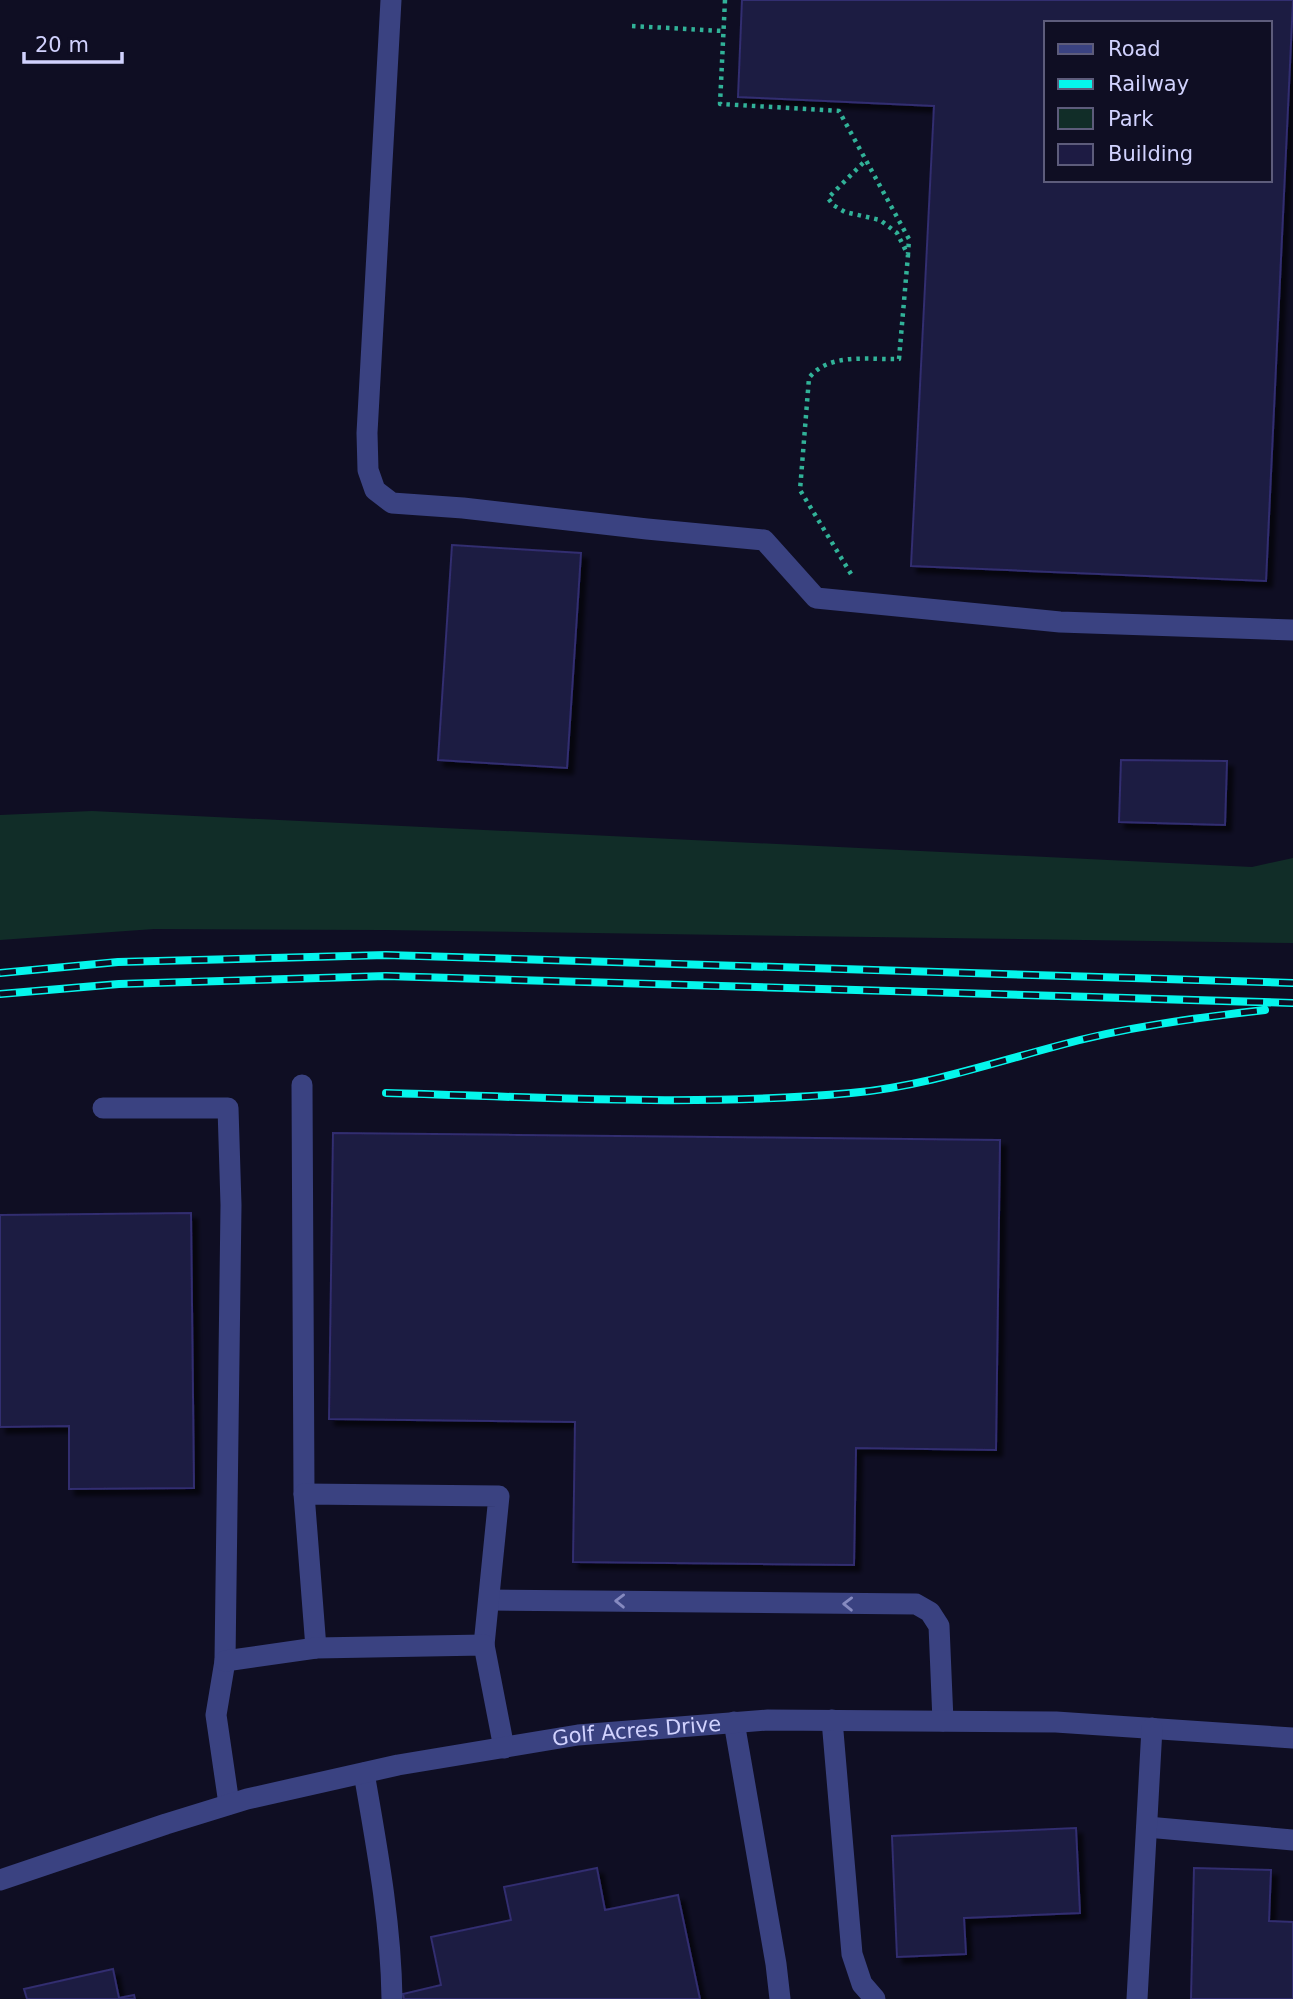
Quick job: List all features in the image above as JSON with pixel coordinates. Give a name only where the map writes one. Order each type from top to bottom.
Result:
[{"type":"street","points":[[391,0],[368,470],[375,490],[392,503],[764,540],[816,598],[1060,622],[1293,630]]},
{"type":"street","points":[[302,1085],[304,1494],[316,1648]]},
{"type":"street","points":[[103,1108],[228,1108],[232,1205],[225,1661],[216,1715],[229,1804]]},
{"type":"street","points":[[304,1494],[499,1496],[484,1645],[504,1748]]},
{"type":"street","points":[[489,1600],[916,1604],[930,1612],[939,1626],[943,1721]]},
{"type":"street","points":[[225,1661],[316,1648],[484,1645]]},
{"type":"street","points":[[832,1720],[852,1954],[862,1984],[874,1999]]},
{"type":"street","name":"Golf Acres Drive","points":[[0,1880],[229,1804],[364,1773],[578,1735],[734,1722],[832,1720],[1056,1722],[1293,1738]]},
{"type":"street","points":[[734,1722],[780,1999]]},
{"type":"street","points":[[1137,1999],[1152,1728]]},
{"type":"street","points":[[364,1773],[383,1884],[392,1964],[392,1999]]},
{"type":"street","points":[[1147,1827],[1293,1839]]},
{"type":"path","points":[[725,0],[720,104],[838,111],[909,239],[899,359],[834,360],[817,368],[809,378],[800,490],[855,581]]},
{"type":"path","points":[[632,26],[723,31]]},
{"type":"path","points":[[865,161],[828,198],[833,205],[845,212],[880,220],[897,233],[908,255]]},
{"type":"green space","points":[[92,811],[1252,867],[1293,858],[1293,943],[154,929],[0,940],[0,815]]},
{"type":"building","points":[[742,0],[1293,0],[1266,581],[911,566],[934,106],[738,97]]},
{"type":"building","points":[[452,545],[581,553],[567,768],[438,760]]},
{"type":"building","points":[[1121,760],[1227,761],[1225,825],[1119,822]]},
{"type":"building","points":[[333,1133],[1000,1140],[996,1450],[856,1448],[854,1565],[573,1562],[575,1422],[329,1419]]},
{"type":"building","points":[[191,1213],[194,1488],[69,1489],[69,1426],[0,1427],[0,1215]]},
{"type":"building","points":[[1076,1828],[1080,1913],[964,1918],[966,1954],[897,1957],[892,1836]]},
{"type":"building","points":[[597,1868],[605,1910],[678,1895],[700,1999],[404,1999],[403,1994],[441,1985],[431,1937],[511,1920],[504,1887]]},
{"type":"building","points":[[1194,1868],[1271,1870],[1269,1921],[1293,1922],[1293,1999],[1191,1999]]},
{"type":"building","points":[[113,1969],[119,1998],[134,1995],[135,1999],[27,1999],[24,1989]]},
{"type":"railway","points":[[0,973],[118,962],[386,955],[1293,983]]},
{"type":"railway","points":[[0,994],[119,984],[386,976],[1293,1003]]},
{"type":"railway","points":[[386,1093],[677,1100],[851,1093],[929,1080],[1108,1033],[1265,1010]]}]
